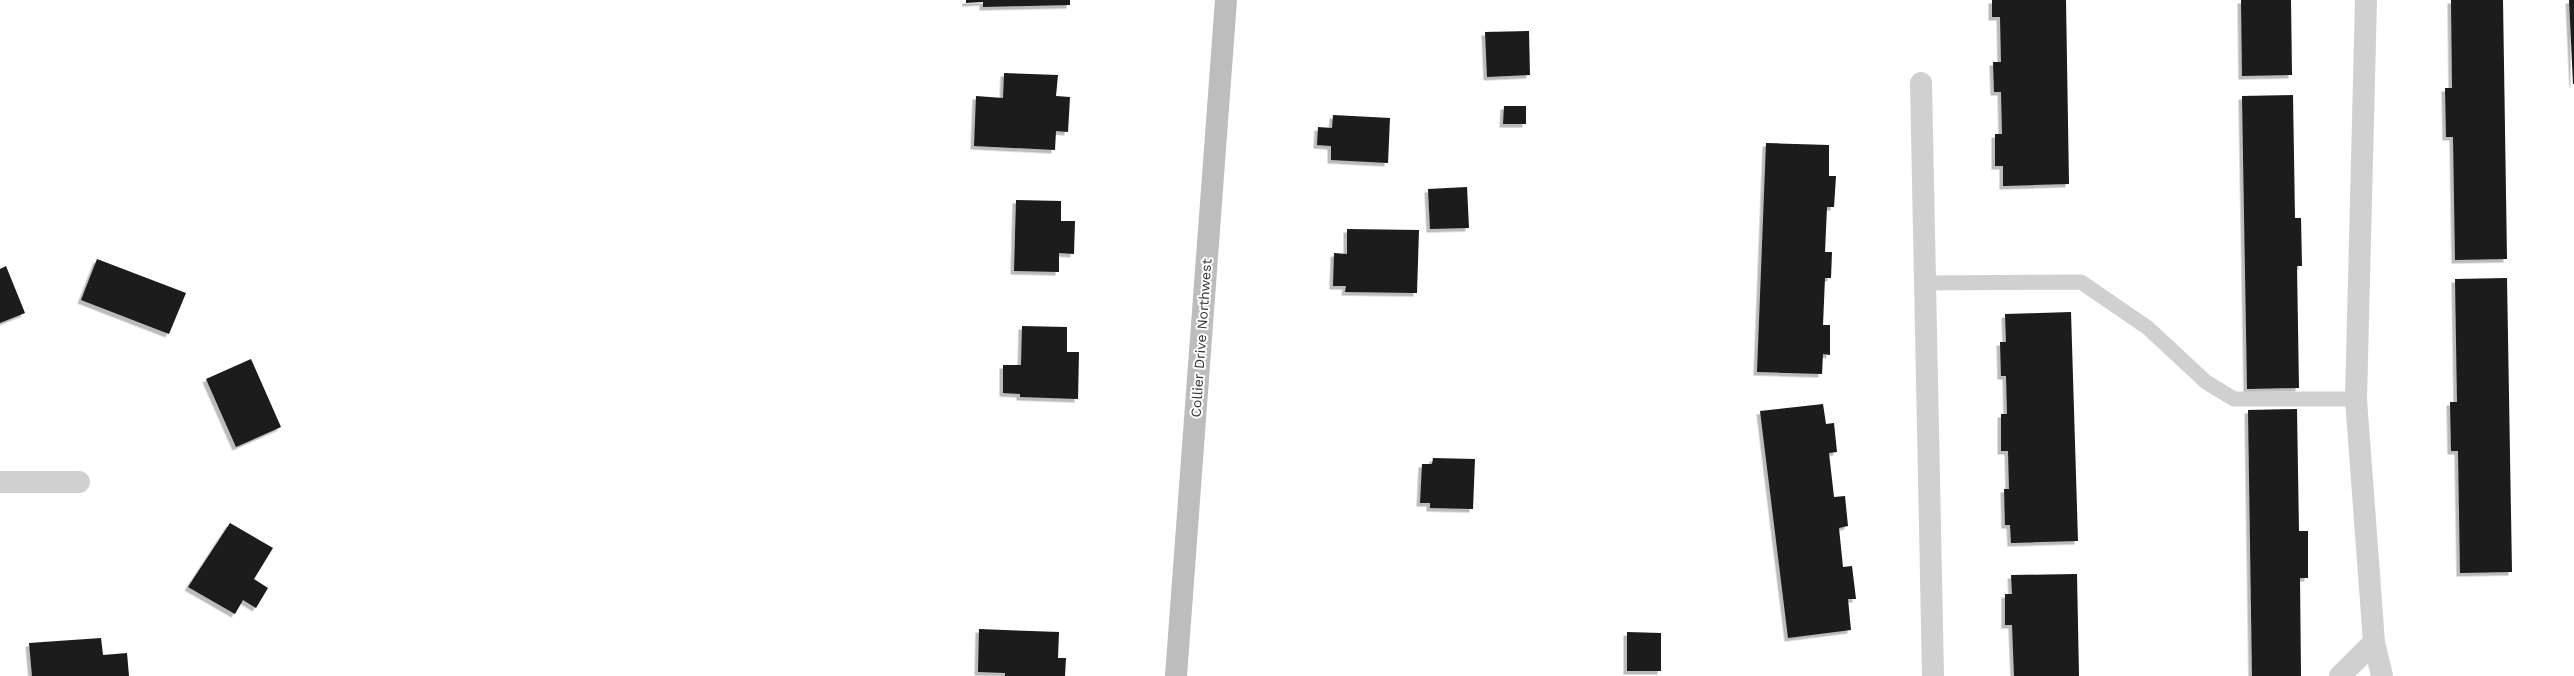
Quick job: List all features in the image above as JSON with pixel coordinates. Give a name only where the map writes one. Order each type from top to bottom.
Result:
[{"type":"main road","name":"Collier Drive Northwest","points":[[1176,676],[1226,0]]},
{"type":"street","points":[[2366,0],[2356,399],[2374,642],[2382,676]]},
{"type":"street","points":[[1921,83],[1932,676]]},
{"type":"street","points":[[0,482],[79,482]]},
{"type":"street","points":[[2340,676],[2374,642]]},
{"type":"lane","points":[[1925,283],[2081,282],[2148,328],[2206,382],[2234,399],[2356,399]]},
{"type":"building","points":[[966,0],[1070,0],[1070,5],[983,7],[983,2],[966,3]]},
{"type":"building","points":[[1992,0],[2066,0],[2069,184],[2003,186],[2003,166],[1995,166],[1995,134],[2002,134],[2001,92],[1994,92],[1993,62],[2001,62],[2000,17],[1992,17]]},
{"type":"building","points":[[2241,0],[2291,0],[2292,75],[2242,76]]},
{"type":"building","points":[[2451,0],[2503,0],[2507,259],[2455,260],[2453,137],[2446,137],[2445,88],[2452,88]]},
{"type":"building","points":[[2569,0],[2574,0],[2574,84],[2573,84]]},
{"type":"building","points":[[1529,31],[1530,75],[1487,77],[1485,32]]},
{"type":"building","points":[[1004,73],[1058,75],[1056,96],[1070,97],[1068,132],[1056,131],[1055,150],[974,146],[976,96],[1003,98]]},
{"type":"building","points":[[2293,95],[2295,218],[2301,218],[2302,266],[2297,266],[2299,388],[2247,389],[2242,96]]},
{"type":"building","points":[[1504,106],[1526,106],[1526,124],[1503,124]]},
{"type":"building","points":[[1333,115],[1390,118],[1388,163],[1331,160],[1331,146],[1317,145],[1318,127],[1332,128]]},
{"type":"building","points":[[1766,143],[1829,145],[1829,176],[1836,176],[1834,207],[1827,207],[1825,252],[1832,252],[1831,278],[1825,278],[1823,325],[1830,325],[1830,355],[1823,354],[1822,374],[1757,372]]},
{"type":"building","points":[[1467,187],[1469,228],[1430,229],[1428,189]]},
{"type":"building","points":[[1016,200],[1061,201],[1061,221],[1075,221],[1074,254],[1059,253],[1059,272],[1014,271]]},
{"type":"building","points":[[1347,229],[1419,230],[1417,293],[1345,292],[1346,286],[1333,286],[1334,253],[1347,254]]},
{"type":"building","points":[[97,259],[186,293],[169,334],[81,300]]},
{"type":"building","points":[[6,266],[25,313],[0,323],[0,269]]},
{"type":"building","points":[[2507,278],[2512,572],[2460,573],[2458,451],[2451,451],[2450,402],[2457,402],[2455,279]]},
{"type":"building","points":[[2071,312],[2078,541],[2011,543],[2010,525],[2005,525],[2004,489],[2009,489],[2008,451],[2001,451],[2001,414],[2007,414],[2006,376],[2001,376],[2000,342],[2006,342],[2005,314]]},
{"type":"building","points":[[1022,326],[1067,327],[1067,352],[1079,352],[1078,399],[1020,397],[1020,394],[1003,393],[1003,365],[1021,365]]},
{"type":"building","points":[[251,359],[281,427],[236,447],[206,379]]},
{"type":"building","points":[[1823,404],[1826,424],[1834,423],[1837,452],[1829,453],[1834,497],[1845,496],[1848,526],[1839,528],[1843,567],[1852,566],[1856,599],[1848,599],[1851,630],[1788,638],[1760,411]]},
{"type":"building","points":[[2297,409],[2299,531],[2308,531],[2308,578],[2300,578],[2301,676],[2252,676],[2248,410]]},
{"type":"building","points":[[1433,458],[1475,459],[1473,509],[1430,508],[1430,503],[1420,503],[1422,464],[1432,464]]},
{"type":"building","points":[[230,523],[273,548],[254,579],[268,588],[256,608],[243,600],[235,614],[188,587]]},
{"type":"building","points":[[2077,574],[2079,676],[2014,676],[2012,625],[2005,625],[2005,594],[2012,594],[2011,575]]},
{"type":"building","points":[[979,629],[1059,632],[1058,658],[1066,658],[1065,676],[1005,676],[1005,673],[978,672]]},
{"type":"building","points":[[1627,632],[1661,633],[1661,671],[1627,671]]},
{"type":"building","points":[[101,638],[103,655],[127,653],[129,676],[32,676],[29,643]]}]
